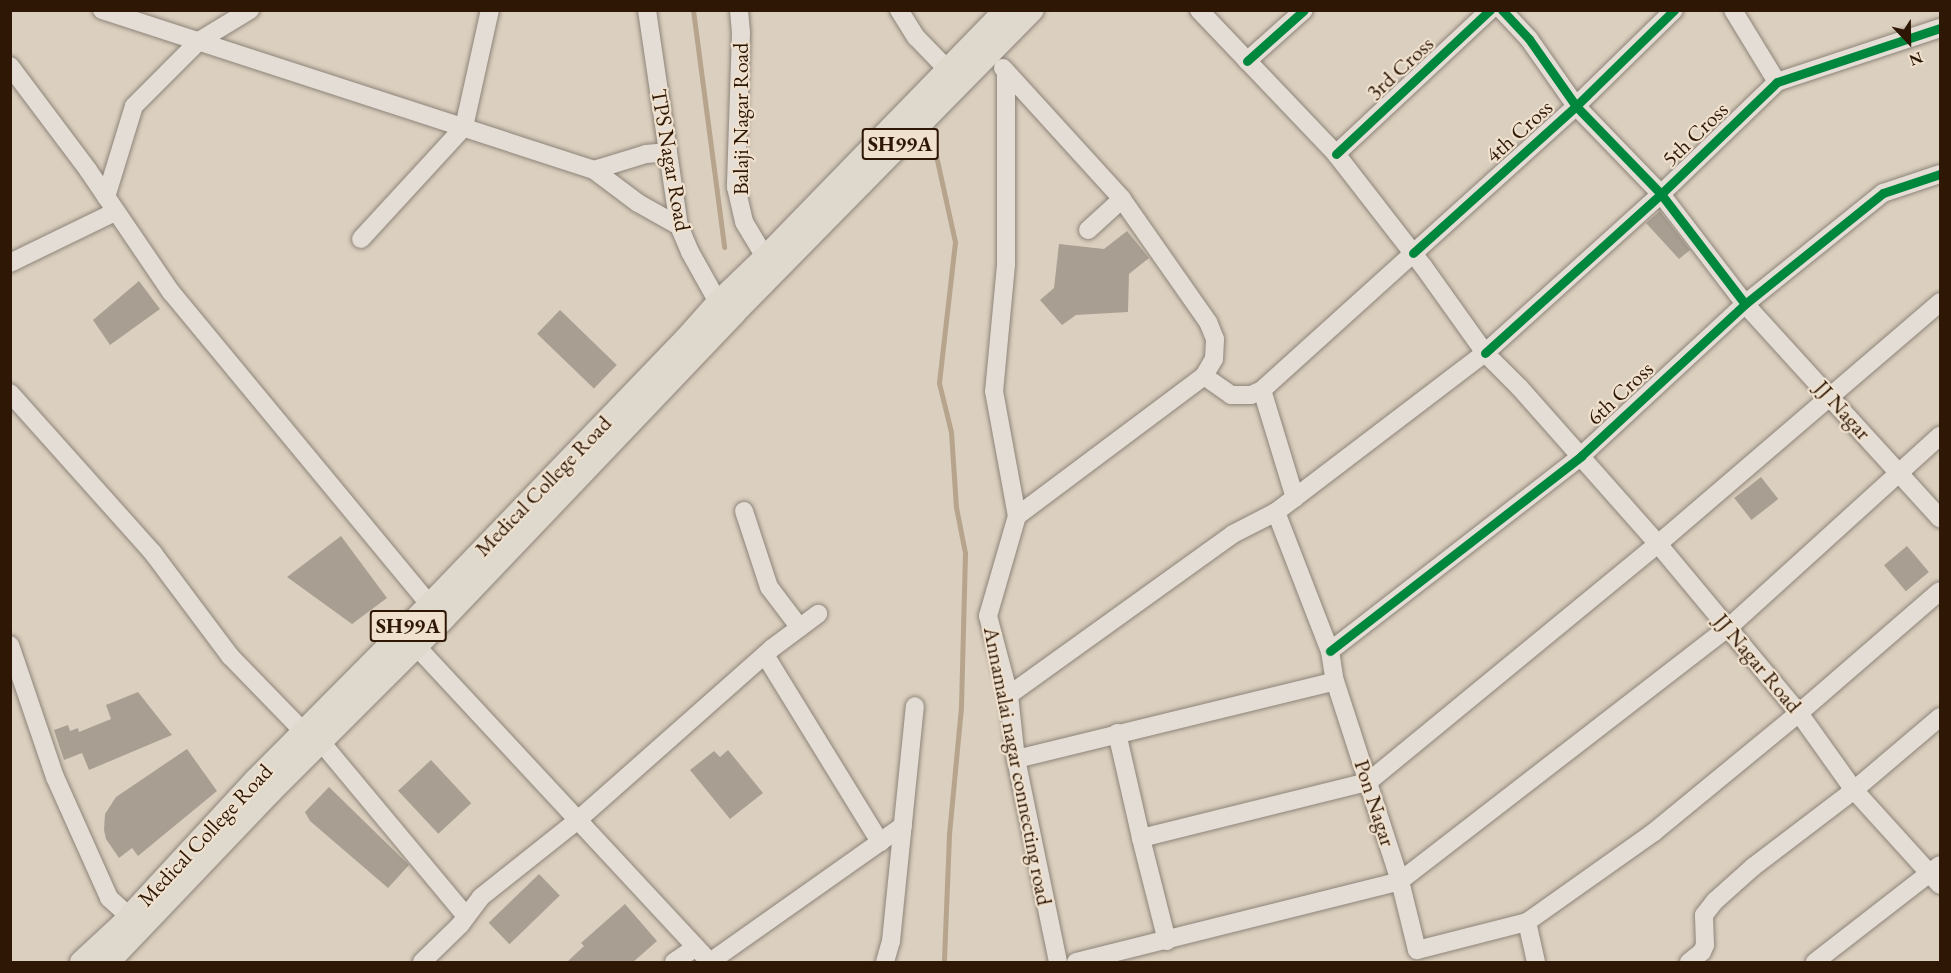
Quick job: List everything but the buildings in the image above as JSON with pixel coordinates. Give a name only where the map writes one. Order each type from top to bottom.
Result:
[{"type":"main road","name":"Medical College Road","points":[[81,963],[436,613],[732,302],[947,69],[1005,10]]},
{"type":"main road","name":"Medical College Road","points":[[764,267],[1033,10]]},
{"type":"main road","name":"Medical College Road","points":[[109,963],[312,737],[417,647],[436,613]]},
{"type":"street","points":[[102,10],[594,170],[638,203],[679,226]]},
{"type":"street","points":[[10,263],[110,204],[134,106],[199,41],[250,10]]},
{"type":"street","points":[[361,239],[464,127],[490,10]]},
{"type":"street","name":"TPS Nagar Road","points":[[647,10],[679,226],[690,252],[732,302]]},
{"type":"street","name":"Balaji Nagar Road","points":[[739,10],[741,33],[736,187],[744,222],[764,267]]},
{"type":"street","points":[[898,10],[916,37],[947,69]]},
{"type":"street","name":"JJ Nagar Road","points":[[1199,10],[1336,154],[1413,253],[1485,354],[1520,388],[1581,456],[1729,627],[1799,713],[1854,790],[1937,874]]},
{"type":"street","points":[[1247,61],[1304,10]]},
{"type":"street","name":"3rd Cross","points":[[1336,154],[1490,10]]},
{"type":"street","name":"JJ Nagar","points":[[1502,10],[1529,39],[1576,106],[1661,194],[1745,304],[1941,518]]},
{"type":"street","name":"4th Cross","points":[[1262,390],[1576,106],[1674,10]]},
{"type":"street","points":[[1733,10],[1777,82]]},
{"type":"street","name":"5th Cross","points":[[1009,695],[1233,534],[1276,512],[1485,354],[1661,194],[1777,82],[1941,28]]},
{"type":"street","points":[[993,50],[1006,72],[1069,137],[1122,200],[1208,322],[1215,339],[1214,359],[1204,376],[1017,516]]},
{"type":"street","points":[[10,66],[171,292],[436,613]]},
{"type":"street","name":"Annamalai nagar connecting road","points":[[1006,72],[1006,265],[994,391],[1017,516],[988,616],[1009,695],[1016,759],[1058,963]]},
{"type":"street","points":[[594,170],[646,154],[668,152]]},
{"type":"street","name":"6th Cross","points":[[1330,651],[1581,456],[1745,304],[1883,193],[1941,174]]},
{"type":"street","points":[[1088,230],[1122,200]]},
{"type":"street","points":[[1141,838],[1368,782],[1658,544],[1941,302]]},
{"type":"street","points":[[1204,376],[1231,395],[1251,396],[1262,390],[1295,498]]},
{"type":"street","points":[[10,393],[153,553],[230,656],[312,737],[466,916]]},
{"type":"street","points":[[1076,963],[1400,881],[1729,627],[1941,436]]},
{"type":"street","points":[[744,511],[769,587],[800,628]]},
{"type":"street","name":"Pon Nagar","points":[[1276,512],[1330,651],[1335,681],[1400,881],[1418,956],[1527,922]]},
{"type":"street","points":[[1536,963],[1527,922],[1654,832],[1799,713],[1941,591]]},
{"type":"street","points":[[422,963],[481,897],[579,819],[765,655],[818,614]]},
{"type":"street","points":[[10,645],[64,797],[109,898],[129,916]]},
{"type":"street","points":[[417,647],[579,819],[710,963],[903,826]]},
{"type":"street","points":[[765,655],[880,842]]},
{"type":"street","points":[[1016,759],[1335,681]]},
{"type":"street","points":[[885,963],[891,941],[915,706]]},
{"type":"street","points":[[1689,963],[1702,952],[1705,945],[1704,915],[1715,902],[1753,867],[1854,790],[1941,717]]},
{"type":"street","points":[[1117,733],[1167,941]]},
{"type":"street","points":[[1815,963],[1937,874]]},
{"type":"street","points":[[674,963],[695,948]]},
{"type":"waterway","points":[[693,10],[724,247]]},
{"type":"waterway","points":[[935,151],[955,242],[939,383],[951,432],[956,507],[965,553],[961,707],[949,835],[944,962]]},
{"type":"cycle path","points":[[1247,61],[1304,10]]},
{"type":"cycle path","points":[[1336,154],[1490,10]]},
{"type":"cycle path","points":[[1502,10],[1529,39],[1576,106],[1661,194],[1745,304]]},
{"type":"cycle path","points":[[1413,253],[1576,106],[1674,10]]},
{"type":"cycle path","points":[[1485,353],[1661,194],[1777,82],[1940,28]]},
{"type":"cycle path","points":[[1330,651],[1581,456],[1745,304],[1883,193],[1940,174]]}]
